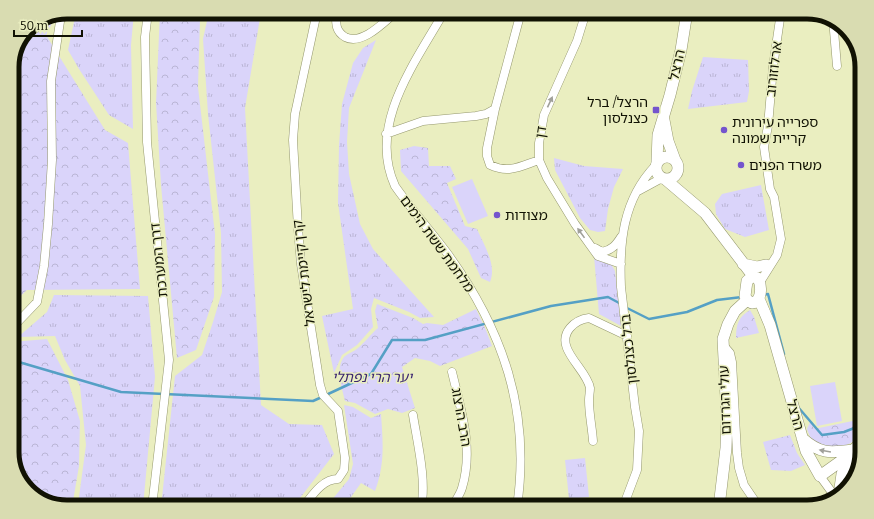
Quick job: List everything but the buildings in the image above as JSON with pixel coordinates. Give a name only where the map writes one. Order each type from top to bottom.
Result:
[{"type":"street","name":"דרך המערכת","points":[[147,19],[145,37],[147,142],[169,360],[153,500]]},
{"type":"street","name":"קרן קיימת לישראל","points":[[309,500],[323,484],[332,479],[338,480],[344,470],[345,458],[338,411],[323,394],[320,385],[301,264],[298,228],[293,140],[295,114],[315,19]]},
{"type":"street","points":[[336,19],[336,26],[340,33],[353,40],[362,38],[387,19]]},
{"type":"street","name":"מלחמת ששת הימים","points":[[440,19],[403,84],[395,102],[386,134],[387,163],[390,176],[395,186],[448,254],[484,311],[502,351],[510,375],[517,414],[521,463],[518,500]]},
{"type":"street","points":[[519,19],[495,110],[487,148],[487,156],[490,165],[498,169],[510,170],[539,160]]},
{"type":"street","name":"דן","points":[[584,19],[577,41],[544,115],[538,142],[539,160],[547,178],[575,224],[598,256],[621,264]]},
{"type":"street","name":"הרצל","points":[[656,164],[658,135],[681,50],[686,19]]},
{"type":"street","name":"ארלוזורוב","points":[[754,279],[777,255],[781,234],[774,196],[770,189],[764,147],[768,126],[773,67],[780,19]]},
{"type":"street","points":[[19,321],[37,302],[44,266],[52,160],[51,81],[60,20]]},
{"type":"street","points":[[834,27],[837,66]]},
{"type":"street","points":[[386,134],[423,120],[476,116],[495,110]]},
{"type":"street","name":"הרצל","points":[[663,118],[668,142],[682,182],[691,200]]},
{"type":"street","points":[[638,191],[663,179],[672,178],[677,172],[676,164],[672,158],[665,157],[659,159],[656,164],[656,173],[663,179]]},
{"type":"street","name":"ברל כצנלסון","points":[[626,500],[637,470],[639,438],[622,287],[622,236],[625,219],[631,201],[638,191],[645,176],[656,164]]},
{"type":"street","name":"הרצל","points":[[663,179],[691,200],[704,213],[754,279]]},
{"type":"street","points":[[591,246],[602,252],[610,250],[616,245],[622,236]]},
{"type":"street","name":"הרצל","points":[[727,243],[754,279]]},
{"type":"street","points":[[753,301],[746,296],[754,279],[766,265],[780,244]]},
{"type":"street","points":[[742,264],[757,267],[766,265]]},
{"type":"street","name":"הרצל","points":[[753,301],[770,325],[806,451],[820,476],[832,493]]},
{"type":"street","name":"עולי הגרדום","points":[[721,500],[726,448],[727,418],[723,339],[728,324],[735,312],[753,301]]},
{"type":"street","points":[[593,440],[589,400],[590,387],[569,353],[565,341],[567,332],[572,326],[582,319],[589,318],[627,336]]},
{"type":"street","points":[[724,346],[730,353],[732,362],[739,468],[744,485],[754,500]]},
{"type":"street","name":"הרב הרצוג","points":[[452,372],[466,433],[467,452],[467,466],[462,489],[456,500]]},
{"type":"street","points":[[413,415],[420,456],[422,483],[421,500]]},
{"type":"street","points":[[802,438],[812,447],[823,452],[853,450]]},
{"type":"street","points":[[820,476],[841,461],[853,450]]},
{"type":"street","points":[[840,487],[842,474],[853,450]]},
{"type":"green space","points":[[76,19],[133,19],[131,45],[133,129],[109,115],[68,50]]},
{"type":"green space","points":[[160,19],[200,19],[198,87],[215,234],[214,297],[196,350],[177,358],[161,185],[156,103]]},
{"type":"green space","points":[[207,19],[260,19],[245,108],[261,405],[289,424],[322,425],[334,454],[298,500],[162,500],[175,376],[202,355],[222,292],[221,233],[208,114],[203,39]]},
{"type":"green space","points":[[53,22],[46,35],[105,130],[128,143],[140,289],[27,290],[19,297],[19,64],[27,40],[40,27]]},
{"type":"green space","points":[[376,40],[349,108],[347,142],[349,174],[360,224],[373,249],[434,317],[420,318],[374,298],[371,309],[373,327],[357,345],[342,355],[334,373],[322,316],[353,309],[338,203],[339,145],[342,104],[353,63],[363,48]]},
{"type":"green space","points":[[703,57],[748,60],[749,91],[747,102],[688,109]]},
{"type":"green space","points":[[414,146],[428,148],[429,166],[450,166],[456,179],[447,183],[465,226],[477,229],[486,248],[492,269],[490,282],[481,278],[468,249],[401,171],[400,150]]},
{"type":"green space","points":[[554,158],[584,166],[623,169],[614,187],[608,209],[605,231],[598,232],[590,230],[580,218],[555,170]]},
{"type":"green space","points":[[472,179],[488,216],[468,224],[452,187]]},
{"type":"green space","points":[[761,185],[769,230],[745,237],[725,229],[716,214],[715,204],[722,194]]},
{"type":"green space","points":[[594,256],[610,262],[615,271],[621,326],[599,314]]},
{"type":"green space","points":[[54,295],[148,296],[155,377],[144,500],[79,500],[86,445],[80,386],[65,360],[55,336],[19,337],[47,312]]},
{"type":"green space","name":"יער הרי נפתלי","points":[[377,304],[413,318],[423,324],[443,325],[476,309],[492,346],[440,366],[430,361],[415,358],[402,367],[415,408],[402,413],[388,409],[375,414],[355,403],[345,401],[341,384],[340,367],[344,357],[356,349],[378,328],[375,311]]},
{"type":"green space","points":[[750,310],[759,333],[736,338],[738,322]]},
{"type":"green space","points":[[47,339],[68,380],[80,421],[79,466],[73,500],[61,500],[43,494],[31,484],[24,473],[19,455],[19,341]]},
{"type":"green space","points":[[835,382],[842,421],[817,426],[810,386]]},
{"type":"green space","points":[[344,405],[353,407],[371,418],[381,414],[383,444],[382,462],[375,491],[361,483],[349,500],[332,500],[349,479],[353,464]]},
{"type":"green space","points":[[855,420],[855,440],[842,446],[828,447],[819,445],[812,440],[807,429],[810,422],[814,428]]},
{"type":"green space","points":[[790,435],[797,453],[805,465],[791,471],[771,470],[763,442]]},
{"type":"green space","points":[[585,458],[589,497],[569,499],[565,460]]},
{"type":"waterway","points":[[763,295],[768,294],[784,354]]},
{"type":"waterway","points":[[326,395],[371,374],[392,340],[425,340],[551,306],[608,297],[621,304]]},
{"type":"waterway","points":[[625,307],[649,319],[687,312],[717,300],[742,297]]},
{"type":"waterway","points":[[19,362],[121,392],[313,401],[322,397]]},
{"type":"waterway","points":[[798,407],[822,435],[844,432],[855,428]]},
{"type":"place","name":"הרצל/ ברל כצנלסון","points":[[656,110]]},
{"type":"place","name":"ספרייה עירונית קריית שמונה","points":[[724,130]]},
{"type":"place","name":"משרד הפנים","points":[[741,165]]},
{"type":"place","name":"מצודות","points":[[497,215]]}]
